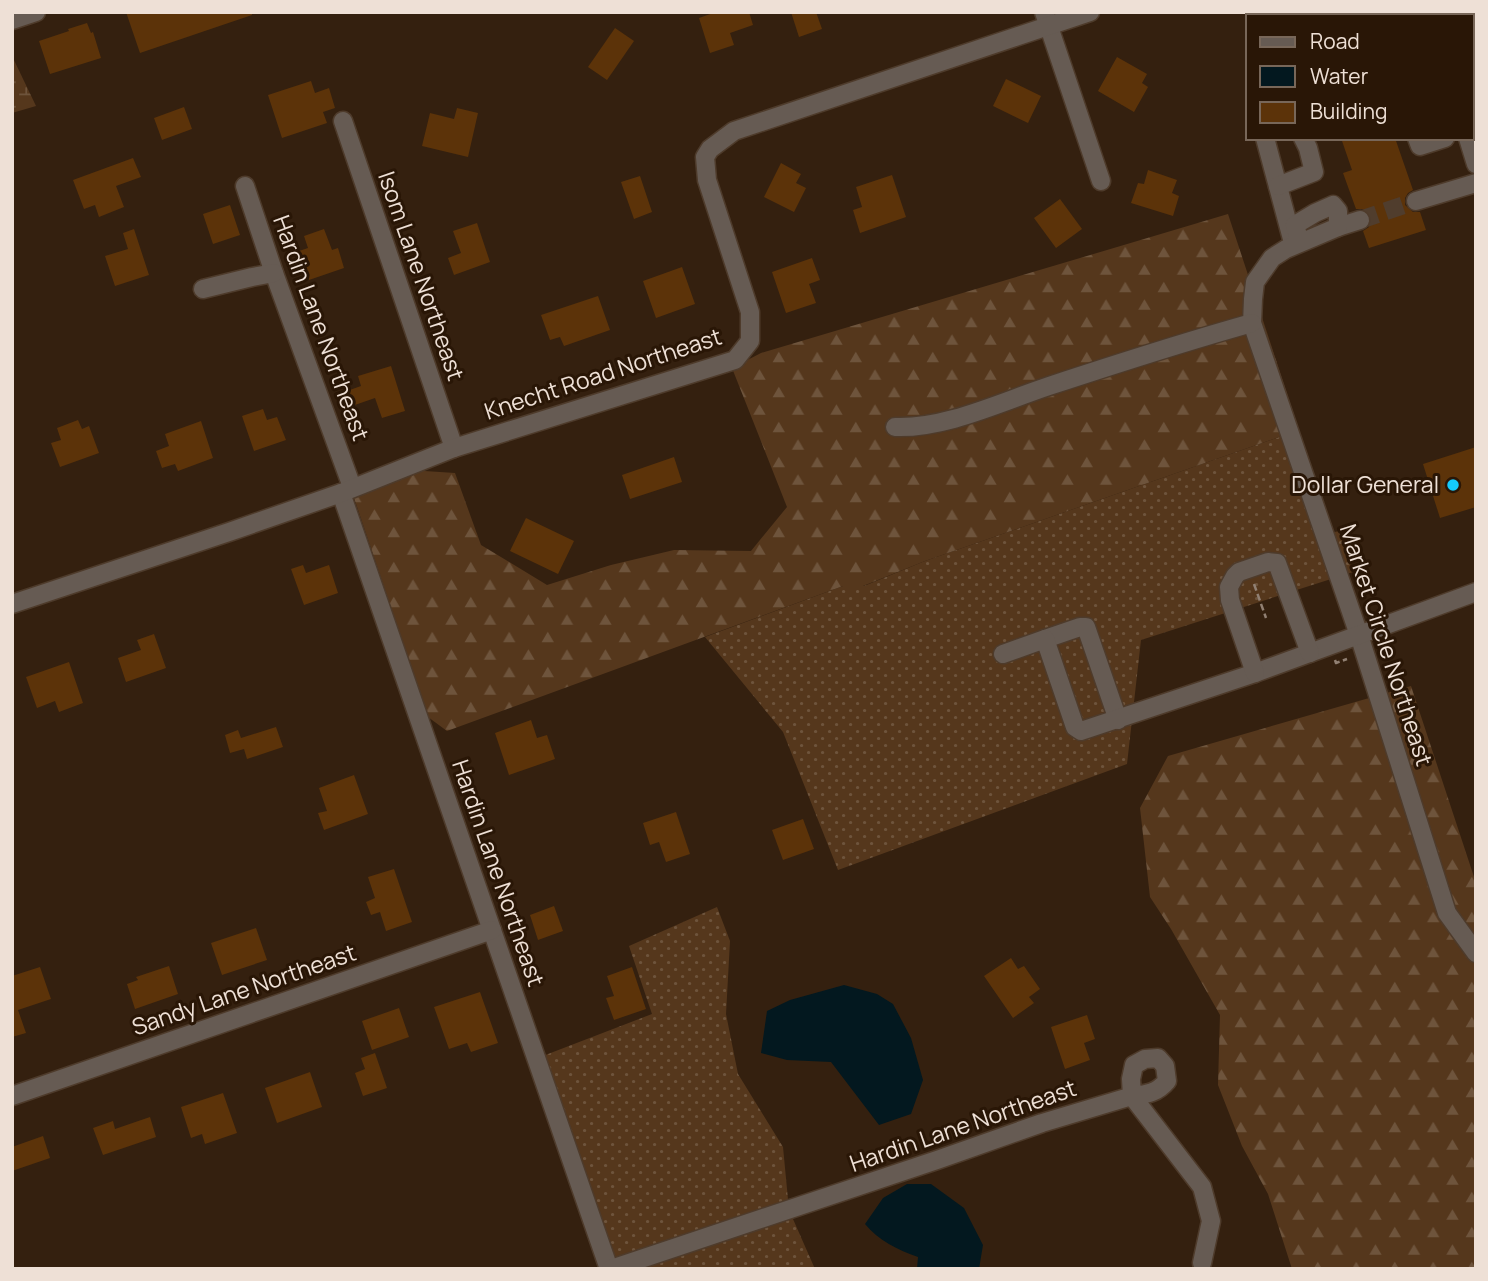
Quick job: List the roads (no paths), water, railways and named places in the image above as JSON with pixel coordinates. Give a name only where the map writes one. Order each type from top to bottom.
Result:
[{"type":"street","points":[[12,20],[36,12]]},
{"type":"street","name":"Knecht Road Northeast","points":[[12,604],[229,533],[454,448],[735,360],[750,341],[750,312],[707,180],[705,157],[710,149],[734,131],[1046,19],[1090,12]]},
{"type":"street","points":[[1046,19],[1101,181]]},
{"type":"street","name":"Isom Lane Northeast","points":[[343,121],[454,448]]},
{"type":"street","points":[[1266,140],[1297,244]]},
{"type":"street","points":[[1278,186],[1314,172],[1304,140]]},
{"type":"street","points":[[1418,140],[1419,146],[1438,140]]},
{"type":"street","points":[[1469,140],[1476,164]]},
{"type":"street","points":[[1416,201],[1476,183]]},
{"type":"street","name":"Hardin Lane Northeast","points":[[245,186],[492,930],[610,1269],[1042,1123],[1132,1096],[1202,1187],[1210,1221],[1202,1263]]},
{"type":"street","name":"Market Circle Northeast","points":[[1360,220],[1297,244],[1272,258],[1255,282],[1252,323],[1359,635],[1447,913],[1476,953]]},
{"type":"street","points":[[203,289],[274,273]]},
{"type":"street","points":[[895,427],[912,428],[957,417],[1252,323]]},
{"type":"street","points":[[1255,673],[1230,600],[1230,583],[1239,572],[1268,562],[1277,562],[1310,653]]},
{"type":"street","points":[[1045,639],[1075,727],[1085,731],[1255,673],[1476,592]]},
{"type":"street","points":[[1003,654],[1086,627],[1118,720]]},
{"type":"street","name":"Sandy Lane Northeast","points":[[12,1096],[492,930]]},
{"type":"water","points":[[844,985],[877,994],[893,1004],[911,1038],[923,1080],[911,1114],[879,1125],[831,1062],[787,1060],[761,1053],[767,1011],[790,1000]]},
{"type":"water","points":[[907,1184],[931,1184],[964,1208],[983,1245],[979,1269],[917,1269],[918,1257],[889,1244],[865,1224],[883,1198]]},
{"type":"tunnel","points":[[1360,220],[1416,201]]},
{"type":"place","name":"Dollar General","points":[[1453,485]]}]
